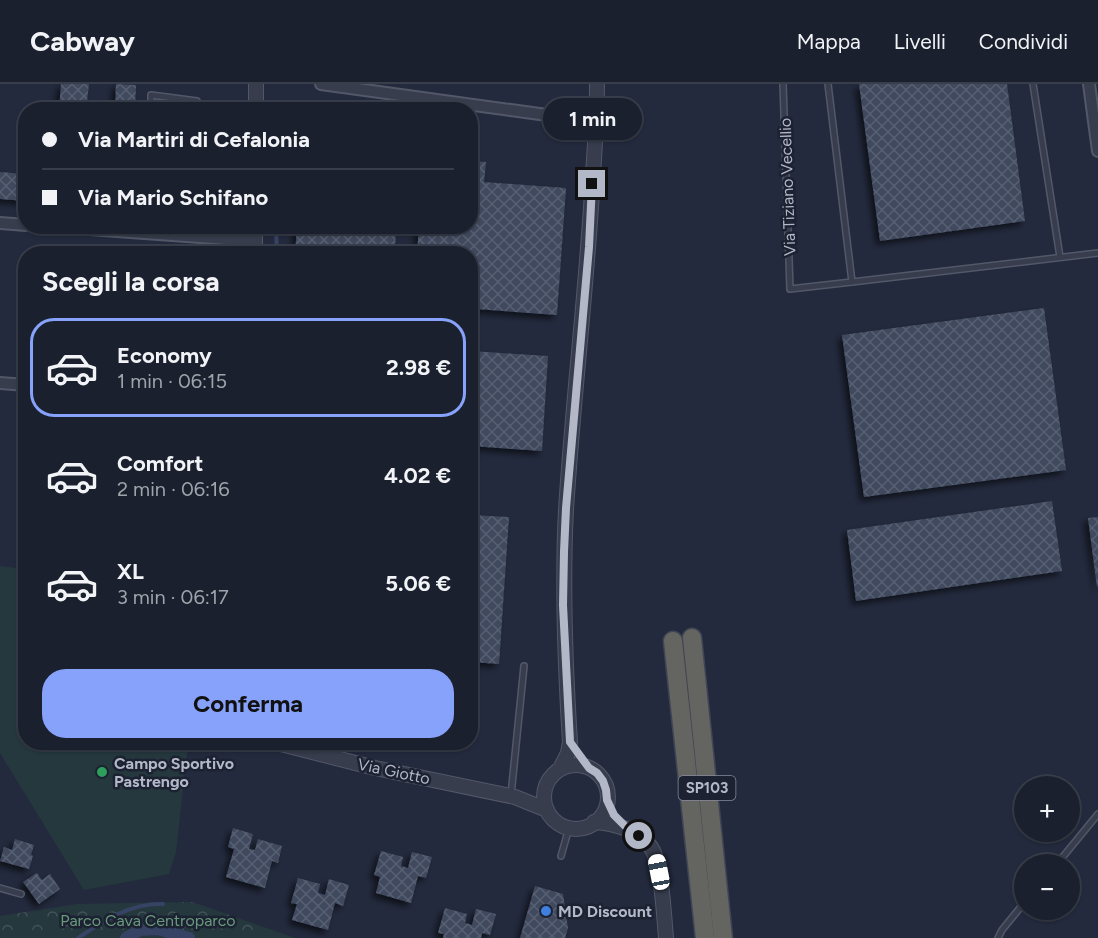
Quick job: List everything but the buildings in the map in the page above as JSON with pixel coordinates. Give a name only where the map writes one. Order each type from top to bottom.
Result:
[{"type":"highway","name":"SP103","points":[[692,638],[723,938]]},
{"type":"highway","name":"SP103","points":[[673,641],[705,938]]},
{"type":"street","points":[[256,84],[256,102]]},
{"type":"street","points":[[321,84],[456,102]]},
{"type":"street","points":[[560,770],[568,753],[570,742],[563,605],[565,542],[589,247],[597,84]]},
{"type":"street","points":[[1089,84],[1098,151]]},
{"type":"street","points":[[478,105],[576,119]]},
{"type":"street","points":[[0,223],[18,224]]},
{"type":"street","points":[[172,234],[249,246]]},
{"type":"street","points":[[0,384],[18,385]]},
{"type":"street","points":[[570,742],[589,768]]},
{"type":"street","name":"Via Giotto","points":[[304,750],[375,768],[513,797],[547,810]]},
{"type":"street","points":[[607,800],[604,810],[594,822],[582,828],[569,828],[555,821],[547,810],[544,800],[546,786],[551,777],[560,770],[574,765],[589,768],[603,781],[607,800],[614,815],[630,831]]},
{"type":"street","name":"Via Giotto","points":[[513,797],[533,794],[546,786]]},
{"type":"street","points":[[594,822],[617,825],[630,831],[639,836],[652,849],[657,860],[666,938]]},
{"type":"lane","name":"Via Tiziano Vecellio","points":[[783,84],[790,290],[852,282]]},
{"type":"lane","points":[[828,84],[852,282],[1098,253]]},
{"type":"lane","points":[[1034,84],[1060,257]]},
{"type":"lane","points":[[151,102],[151,95],[196,102]]},
{"type":"lane","points":[[513,797],[524,666]]},
{"type":"lane","points":[[1065,854],[1098,814]]},
{"type":"lane","points":[[561,856],[569,828]]},
{"type":"lane","points":[[0,888],[21,894]]},
{"type":"lane","points":[[998,938],[1014,915]]},
{"type":"green space","points":[[0,566],[18,568],[18,750],[187,750],[176,852],[169,874],[84,890],[0,753]]},
{"type":"green space","name":"Parco Cava Centroparco","points":[[192,902],[295,938],[0,938],[0,916],[77,904]]},
{"type":"waterway","points":[[276,234],[277,246]]},
{"type":"waterway","points":[[78,938],[118,914],[140,906],[163,904]]},
{"type":"waterway","points":[[126,938],[140,930],[158,929],[189,938]]},
{"type":"place","name":"Campo Sportivo Pastrengo","points":[[102,772]]},
{"type":"place","name":"MD Discount","points":[[546,911]]},
{"type":"route","points":[[592,184],[564,552],[563,605],[570,742],[589,768],[603,781],[607,800],[614,815],[630,831],[639,836]]}]
